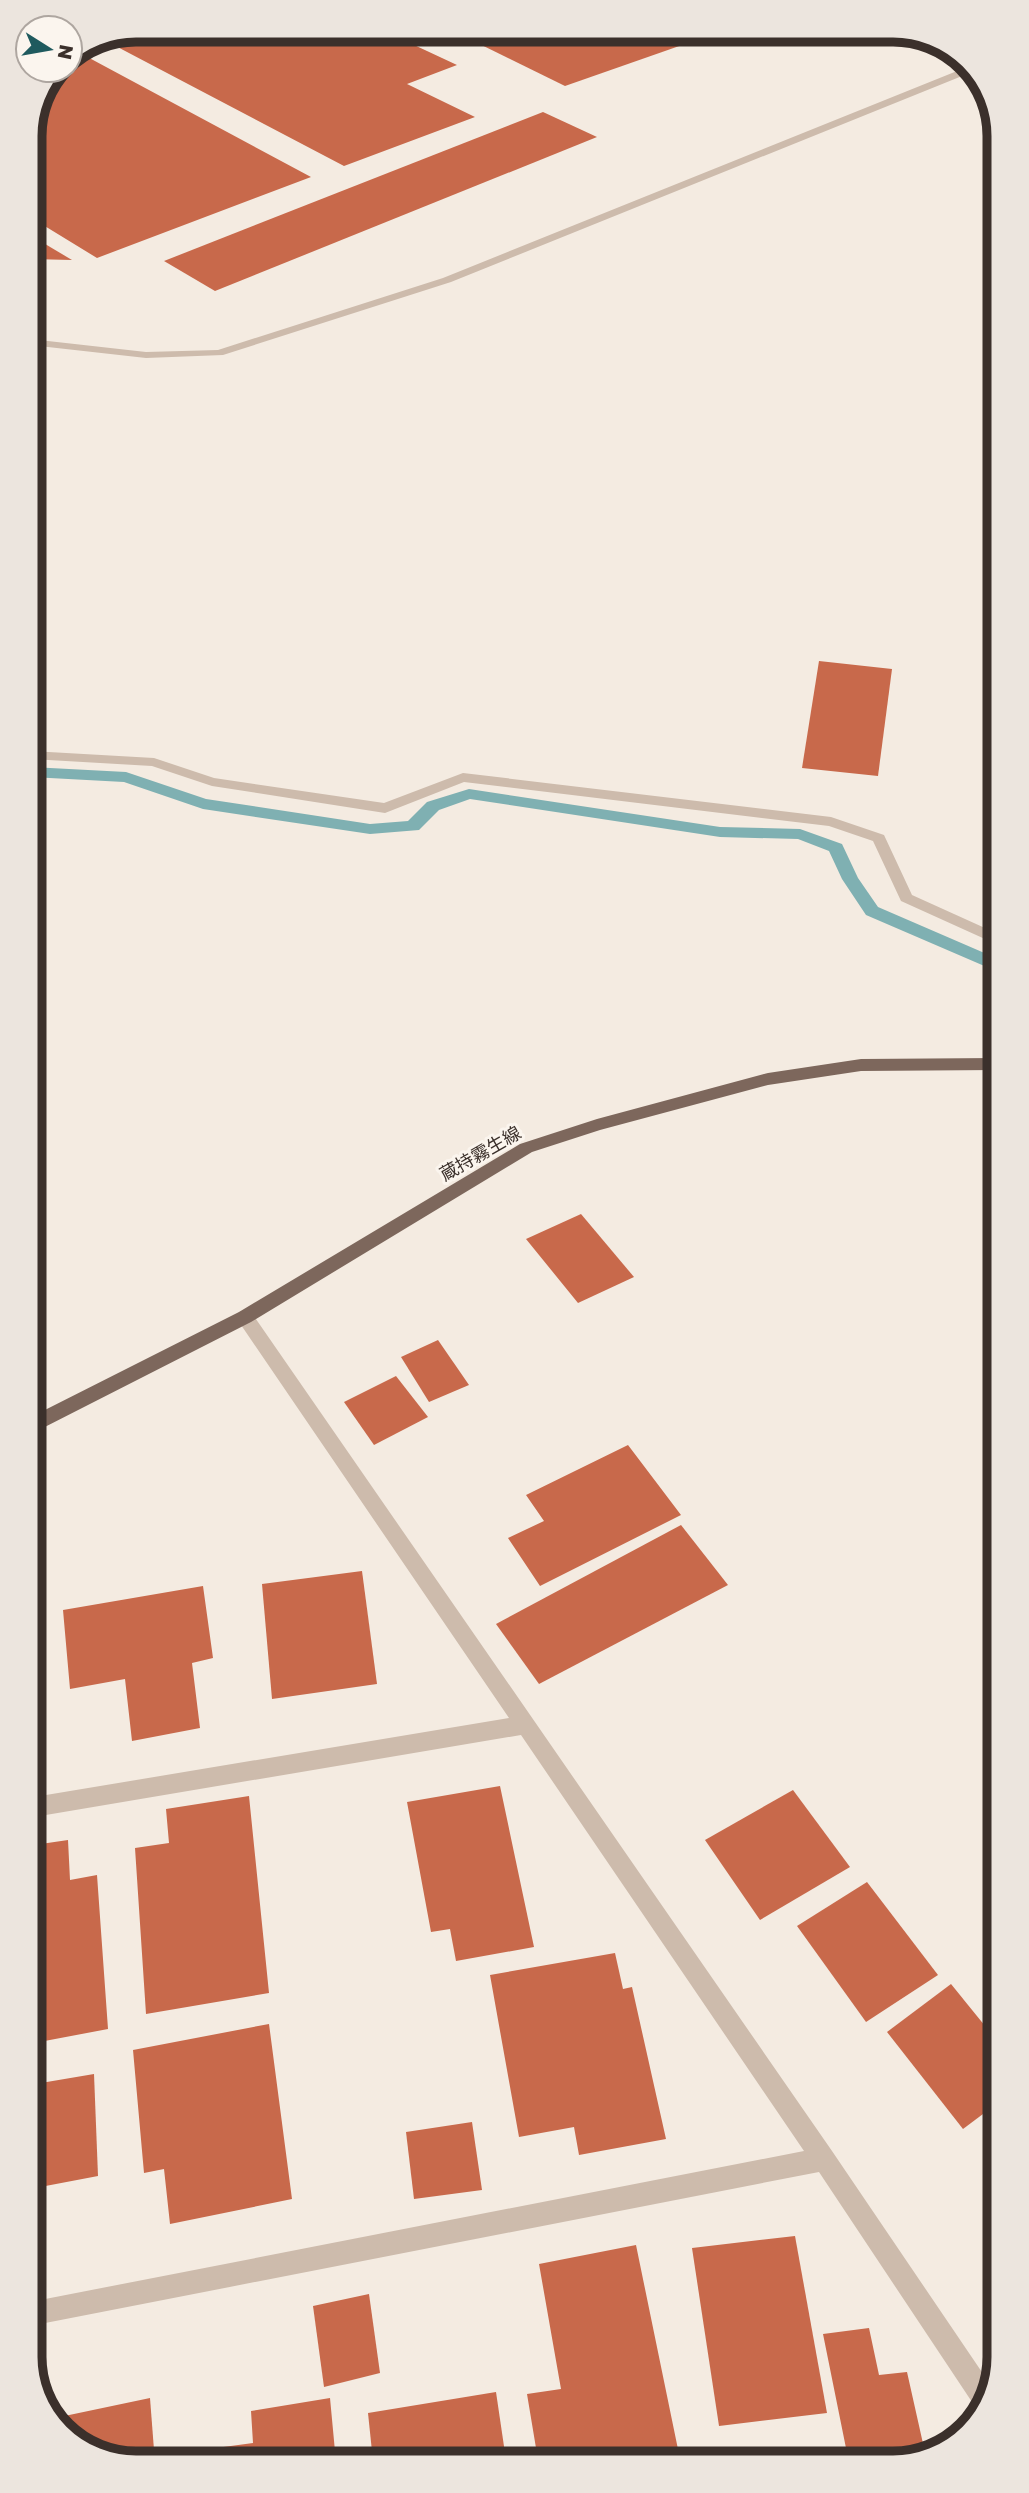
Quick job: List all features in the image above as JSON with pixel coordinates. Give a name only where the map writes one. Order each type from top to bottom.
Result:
[{"type":"main road","name":"蔵持霧生線","points":[[42,1420],[245,1317],[526,1148],[597,1125],[768,1079],[861,1065],[987,1064]]},
{"type":"street","points":[[42,343],[146,355],[219,353],[447,280],[961,73]]},
{"type":"street","points":[[42,756],[153,762],[212,782],[385,808],[463,776],[831,822],[879,838],[906,898],[987,935]]},
{"type":"street","points":[[245,1317],[824,2159],[980,2391]]},
{"type":"street","points":[[42,1806],[525,1725]]},
{"type":"street","points":[[42,2312],[824,2159]]},
{"type":"building","points":[[136,42],[408,42],[457,65],[407,84],[475,117],[344,166],[114,45]]},
{"type":"building","points":[[475,42],[691,42],[565,86]]},
{"type":"building","points":[[87,57],[311,177],[97,258],[42,224],[42,130],[52,95],[59,84],[84,84],[84,58]]},
{"type":"building","points":[[543,112],[597,137],[215,291],[164,261]]},
{"type":"building","points":[[42,242],[72,260],[42,259]]},
{"type":"building","points":[[819,661],[892,669],[878,776],[802,768]]},
{"type":"building","points":[[581,1214],[634,1277],[578,1303],[526,1239]]},
{"type":"building","points":[[438,1340],[469,1385],[429,1402],[401,1357]]},
{"type":"building","points":[[396,1376],[428,1417],[374,1445],[344,1402]]},
{"type":"building","points":[[628,1445],[681,1515],[540,1586],[508,1538],[544,1521],[526,1495]]},
{"type":"building","points":[[681,1525],[728,1585],[539,1684],[496,1624]]},
{"type":"building","points":[[362,1571],[377,1684],[272,1699],[262,1584]]},
{"type":"building","points":[[203,1586],[213,1658],[192,1663],[200,1728],[132,1741],[125,1679],[70,1689],[63,1610]]},
{"type":"building","points":[[500,1786],[534,1947],[456,1961],[450,1929],[431,1932],[407,1802]]},
{"type":"building","points":[[793,1790],[850,1867],[760,1920],[705,1840]]},
{"type":"building","points":[[249,1796],[269,1993],[146,2014],[135,1848],[169,1843],[166,1809]]},
{"type":"building","points":[[68,1840],[70,1880],[97,1875],[108,2029],[42,2041],[42,1844]]},
{"type":"building","points":[[867,1882],[938,1975],[866,2022],[797,1926]]},
{"type":"building","points":[[615,1953],[623,1989],[632,1987],[666,2139],[579,2155],[574,2127],[519,2137],[490,1975]]},
{"type":"building","points":[[951,1984],[987,2028],[987,2111],[963,2129],[887,2032]]},
{"type":"building","points":[[269,2024],[292,2199],[170,2224],[164,2169],[144,2173],[133,2050]]},
{"type":"building","points":[[94,2074],[98,2176],[42,2187],[42,2083]]},
{"type":"building","points":[[472,2122],[482,2190],[414,2199],[406,2132]]},
{"type":"building","points":[[795,2236],[827,2413],[719,2426],[692,2248]]},
{"type":"building","points":[[636,2245],[678,2451],[536,2451],[527,2394],[561,2389],[539,2264]]},
{"type":"building","points":[[369,2294],[380,2373],[324,2387],[313,2306]]},
{"type":"building","points":[[869,2328],[879,2375],[907,2372],[924,2446],[892,2451],[847,2451],[823,2334]]},
{"type":"building","points":[[496,2392],[505,2451],[372,2451],[368,2413]]},
{"type":"building","points":[[150,2398],[154,2451],[130,2451],[100,2444],[79,2431],[63,2416]]},
{"type":"building","points":[[330,2398],[335,2451],[216,2451],[216,2448],[253,2443],[251,2411]]},
{"type":"waterway","points":[[42,773],[126,777],[203,804],[370,829],[413,826],[433,806],[469,794],[720,832],[800,834],[836,848],[850,879],[872,911],[987,961]]}]
